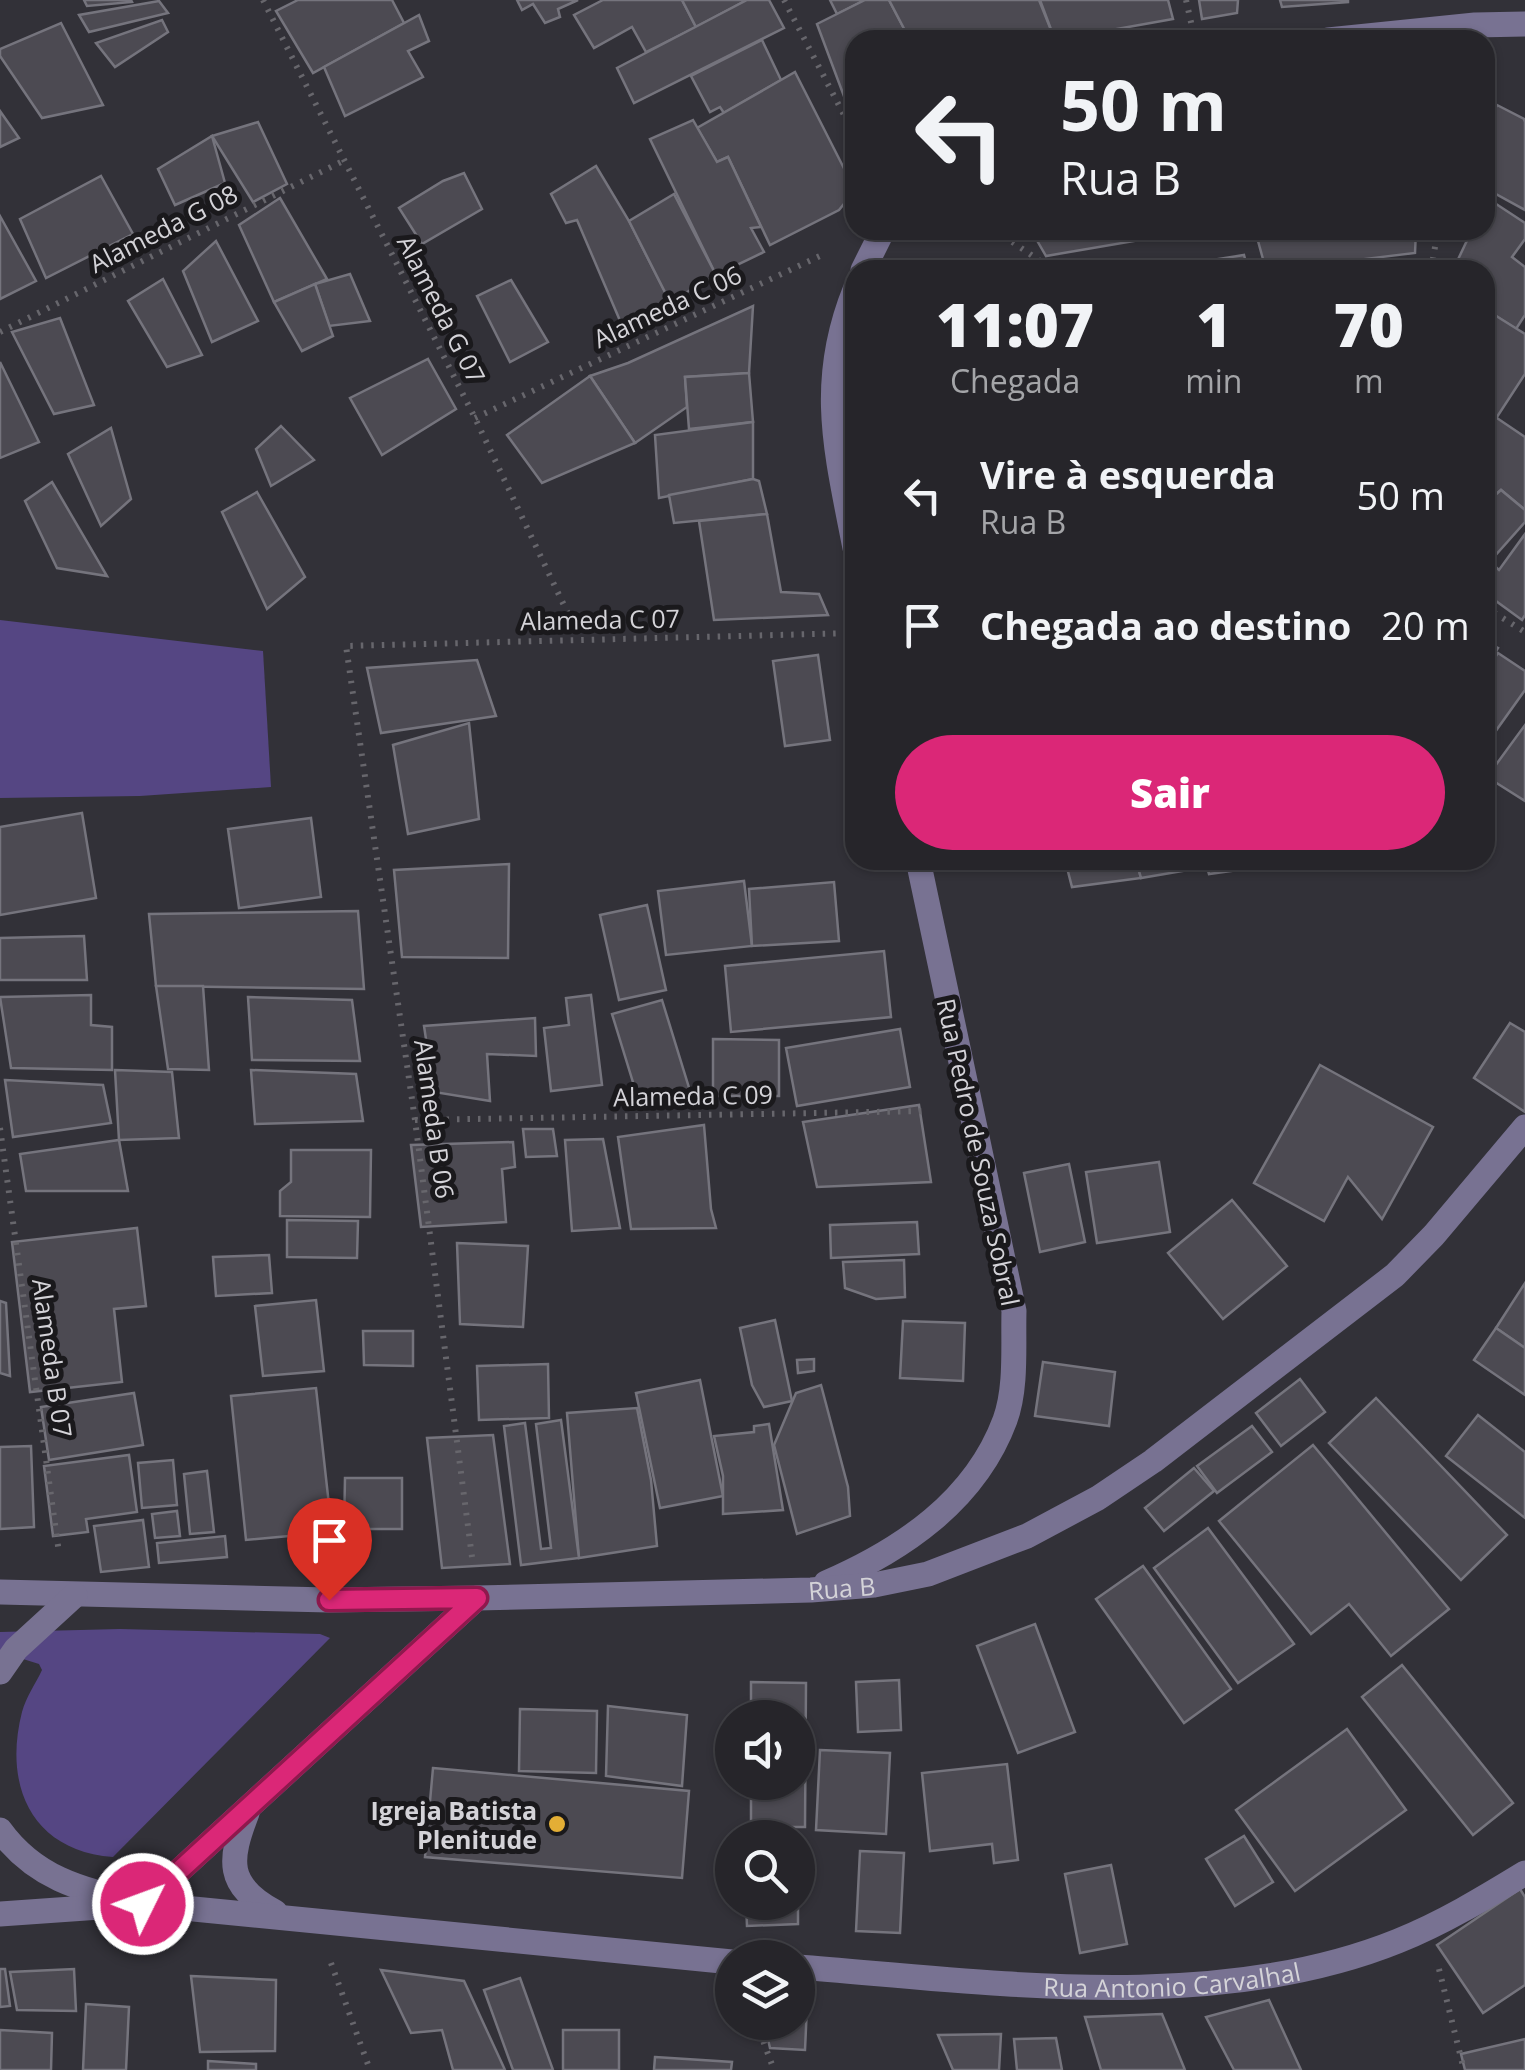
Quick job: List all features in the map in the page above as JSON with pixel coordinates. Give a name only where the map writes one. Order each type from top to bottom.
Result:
[{"type":"street","points":[[1426,30],[1525,24]]},
{"type":"street","points":[[845,324],[832,368],[833,431],[845,495]]},
{"type":"street","name":"Rua Pedro de Souza Sobral","points":[[811,1590],[902,1544],[951,1504],[982,1468],[1006,1417],[1013,1365],[1014,1311],[920,870]]},
{"type":"street","name":"Rua B","points":[[0,1592],[329,1600],[477,1598],[811,1590],[874,1585],[928,1574],[1028,1536],[1098,1498],[1154,1461],[1395,1276],[1525,1127]]},
{"type":"street","points":[[0,1672],[16,1649],[70,1594]]},
{"type":"street","points":[[0,1914],[143,1904],[477,1598]]},
{"type":"street","points":[[249,1808],[235,1845],[238,1882],[249,1897],[284,1916]]},
{"type":"street","points":[[0,1830],[10,1844],[48,1876],[143,1904],[715,1960]]},
{"type":"street","name":"Rua Antonio Carvalhal","points":[[815,1968],[1126,1988],[1274,1974],[1396,1942],[1525,1873]]},
{"type":"path","name":"Alameda G 07","points":[[263,0],[475,418],[580,638]]},
{"type":"path","points":[[784,0],[845,117]]},
{"type":"path","points":[[1186,0],[1193,30]]},
{"type":"path","name":"Alameda G 08","points":[[0,332],[343,160]]},
{"type":"path","points":[[1009,240],[1038,260]]},
{"type":"path","name":"Alameda C 06","points":[[475,418],[823,254]]},
{"type":"path","points":[[1495,612],[1525,632]]},
{"type":"path","name":"Alameda C 07","points":[[346,646],[845,633]]},
{"type":"path","name":"Alameda B 06","points":[[346,646],[415,1120],[477,1598]]},
{"type":"path","name":"Alameda C 09","points":[[415,1120],[972,1111]]},
{"type":"path","name":"Alameda B 07","points":[[0,1128],[70,1594]]},
{"type":"path","points":[[316,1919],[370,2070]]},
{"type":"path","points":[[1428,1927],[1464,2070]]},
{"type":"path","points":[[763,2040],[774,2070]]},
{"type":"shaded area","points":[[0,620],[263,651],[271,787],[140,796],[0,798]]},
{"type":"shaded area","points":[[120,1629],[320,1634],[330,1638],[113,1857],[85,1852],[62,1842],[30,1810],[21,1789],[17,1739],[24,1706],[42,1670],[39,1664],[23,1659],[0,1659],[0,1632]]},
{"type":"building","points":[[84,0],[131,0],[132,2],[87,6]]},
{"type":"building","points":[[298,0],[392,0],[404,23],[313,73],[276,11]]},
{"type":"building","points":[[517,0],[578,0],[558,9],[560,17],[545,23],[533,4],[522,10]]},
{"type":"building","points":[[603,0],[682,0],[696,27],[646,52],[632,27],[594,48],[574,15]]},
{"type":"building","points":[[682,0],[747,0],[696,27]]},
{"type":"building","points":[[747,0],[769,0],[784,28],[634,103],[617,68]]},
{"type":"building","points":[[830,0],[865,0],[837,14]]},
{"type":"building","points":[[865,0],[889,0],[905,30],[845,30],[845,99],[817,24]]},
{"type":"building","points":[[889,0],[1039,0],[1051,30],[905,30]]},
{"type":"building","points":[[1040,0],[1168,0],[1173,19],[1111,30],[1051,30]]},
{"type":"building","points":[[1199,0],[1238,0],[1237,13],[1202,19]]},
{"type":"building","points":[[1280,0],[1348,0],[1348,2],[1282,7]]},
{"type":"building","points":[[159,1],[168,13],[89,32],[79,15]]},
{"type":"building","points":[[419,15],[429,41],[408,51],[423,77],[345,116],[324,67]]},
{"type":"building","points":[[162,20],[168,32],[115,67],[96,43]]},
{"type":"building","points":[[61,23],[103,105],[42,118],[0,56],[0,49]]},
{"type":"building","points":[[762,40],[781,80],[724,113],[720,107],[710,112],[691,76]]},
{"type":"building","points":[[795,72],[845,170],[845,202],[839,210],[770,245],[728,157],[717,162],[697,128]]},
{"type":"building","points":[[1497,105],[1525,122],[1525,210],[1495,194]]},
{"type":"building","points":[[0,111],[19,138],[0,147]]},
{"type":"building","points":[[693,120],[717,162],[728,157],[761,227],[751,228],[764,252],[716,275],[650,139]]},
{"type":"building","points":[[258,122],[287,184],[253,202],[212,136]]},
{"type":"building","points":[[212,136],[225,183],[175,205],[158,169]]},
{"type":"building","points":[[596,166],[670,302],[621,323],[577,220],[566,223],[551,194]]},
{"type":"building","points":[[464,173],[482,209],[422,244],[399,208]]},
{"type":"building","points":[[101,176],[133,234],[46,278],[20,219]]},
{"type":"building","points":[[674,194],[716,275],[670,302],[629,221]]},
{"type":"building","points":[[280,198],[327,279],[274,302],[239,225]]},
{"type":"building","points":[[1495,203],[1525,223],[1525,239],[1512,257],[1525,267],[1525,315],[1516,329],[1495,315],[1495,260],[1458,260],[1467,240],[1495,240]]},
{"type":"building","points":[[0,216],[36,281],[0,299]]},
{"type":"building","points":[[1037,240],[1140,240],[1046,256]]},
{"type":"building","points":[[1258,240],[1416,240],[1415,253],[1357,260],[1263,260]]},
{"type":"building","points":[[216,241],[258,321],[212,342],[183,271]]},
{"type":"building","points":[[1244,255],[1245,260],[1212,260]]},
{"type":"building","points":[[350,274],[370,321],[329,326],[315,284]]},
{"type":"building","points":[[163,279],[202,355],[167,367],[128,301]]},
{"type":"building","points":[[511,280],[548,342],[510,362],[477,296]]},
{"type":"building","points":[[315,284],[333,336],[302,351],[274,302]]},
{"type":"building","points":[[753,306],[749,373],[685,377],[687,407],[635,443],[590,376],[628,363]]},
{"type":"building","points":[[1495,315],[1525,334],[1525,374],[1495,420]]},
{"type":"building","points":[[60,318],[94,405],[54,414],[12,332]]},
{"type":"building","points":[[428,359],[456,409],[382,455],[350,398]]},
{"type":"building","points":[[0,362],[39,442],[0,458]]},
{"type":"building","points":[[749,373],[753,422],[689,429],[685,377]]},
{"type":"building","points":[[590,376],[635,443],[542,483],[507,435]]},
{"type":"building","points":[[1495,417],[1525,437],[1525,510],[1501,490],[1495,495]]},
{"type":"building","points":[[753,422],[753,479],[659,498],[655,435]]},
{"type":"building","points":[[281,426],[314,460],[271,486],[256,449]]},
{"type":"building","points":[[111,428],[131,499],[101,526],[68,454]]},
{"type":"building","points":[[759,481],[767,514],[674,523],[669,495]]},
{"type":"building","points":[[52,482],[107,576],[57,568],[25,501]]},
{"type":"building","points":[[1501,490],[1525,510],[1525,522],[1495,556],[1495,495]]},
{"type":"building","points":[[257,492],[305,577],[267,609],[222,512]]},
{"type":"building","points":[[767,514],[781,592],[819,594],[828,615],[714,620],[699,521]]},
{"type":"building","points":[[1525,534],[1522,620],[1495,600],[1495,566],[1499,570]]},
{"type":"building","points":[[1498,653],[1525,671],[1525,690],[1495,732]]},
{"type":"building","points":[[818,655],[830,740],[785,746],[773,661]]},
{"type":"building","points":[[477,660],[496,716],[381,733],[367,668]]},
{"type":"building","points":[[469,723],[479,819],[408,834],[393,745]]},
{"type":"building","points":[[1525,725],[1525,801],[1495,782],[1495,766]]},
{"type":"building","points":[[82,813],[96,898],[0,915],[0,827]]},
{"type":"building","points":[[311,818],[321,897],[239,908],[228,829]]},
{"type":"building","points":[[509,864],[508,958],[402,957],[394,870]]},
{"type":"building","points":[[1068,870],[1139,870],[1141,878],[1072,887]]},
{"type":"building","points":[[1139,870],[1188,870],[1141,878]]},
{"type":"building","points":[[744,881],[752,946],[666,955],[658,891]]},
{"type":"building","points":[[834,882],[839,941],[752,946],[749,889]]},
{"type":"building","points":[[647,905],[666,990],[619,1000],[600,915]]},
{"type":"building","points":[[358,911],[364,989],[156,986],[149,914]]},
{"type":"building","points":[[84,936],[87,980],[0,980],[0,938]]},
{"type":"building","points":[[884,951],[891,1017],[731,1032],[725,966]]},
{"type":"building","points":[[156,986],[203,986],[209,1070],[168,1069]]},
{"type":"building","points":[[91,995],[91,1025],[112,1027],[112,1070],[11,1068],[0,997]]},
{"type":"building","points":[[591,995],[602,1085],[551,1091],[544,1028],[569,1025],[566,998]]},
{"type":"building","points":[[248,997],[352,1000],[360,1061],[252,1060]]},
{"type":"building","points":[[662,1000],[690,1091],[640,1105],[612,1014]]},
{"type":"building","points":[[535,1018],[536,1056],[487,1054],[490,1101],[434,1092],[424,1026]]},
{"type":"building","points":[[1510,1023],[1525,1032],[1525,1112],[1474,1078]]},
{"type":"building","points":[[900,1029],[910,1087],[797,1106],[786,1048]]},
{"type":"building","points":[[713,1039],[779,1040],[779,1096],[713,1096]]},
{"type":"building","points":[[1320,1065],[1433,1127],[1382,1219],[1348,1177],[1324,1221],[1254,1183]]},
{"type":"building","points":[[115,1070],[172,1072],[179,1138],[119,1140]]},
{"type":"building","points":[[251,1070],[356,1074],[363,1121],[255,1124]]},
{"type":"building","points":[[5,1080],[103,1085],[111,1123],[13,1137]]},
{"type":"building","points":[[919,1105],[931,1182],[817,1187],[803,1122]]},
{"type":"building","points":[[704,1125],[716,1228],[631,1229],[618,1137]]},
{"type":"building","points":[[523,1129],[553,1129],[557,1156],[526,1157]]},
{"type":"building","points":[[603,1139],[620,1228],[572,1231],[565,1140]]},
{"type":"building","points":[[119,1140],[128,1191],[26,1191],[20,1154]]},
{"type":"building","points":[[513,1142],[515,1167],[502,1169],[506,1222],[421,1227],[411,1145]]},
{"type":"building","points":[[291,1150],[371,1150],[370,1217],[280,1216],[280,1191],[291,1182]]},
{"type":"building","points":[[1159,1162],[1170,1232],[1097,1243],[1086,1172]]},
{"type":"building","points":[[1069,1164],[1085,1242],[1040,1252],[1024,1173]]},
{"type":"building","points":[[1232,1200],[1287,1266],[1223,1319],[1168,1253]]},
{"type":"building","points":[[287,1220],[358,1221],[357,1258],[287,1257]]},
{"type":"building","points":[[917,1222],[919,1254],[831,1258],[830,1225]]},
{"type":"building","points":[[137,1228],[146,1306],[114,1309],[122,1382],[30,1392],[12,1242]]},
{"type":"building","points":[[457,1243],[528,1246],[523,1327],[460,1324]]},
{"type":"building","points":[[269,1255],[272,1293],[216,1296],[213,1257]]},
{"type":"building","points":[[904,1260],[905,1297],[876,1299],[845,1288],[843,1262]]},
{"type":"building","points":[[1525,1283],[1525,1348],[1496,1328]]},
{"type":"building","points":[[316,1300],[324,1371],[263,1376],[255,1306]]},
{"type":"building","points":[[0,1301],[6,1303],[10,1376],[0,1373]]},
{"type":"building","points":[[775,1320],[792,1401],[764,1407],[752,1385],[740,1328]]},
{"type":"building","points":[[903,1321],[965,1323],[963,1381],[900,1378]]},
{"type":"building","points":[[1496,1328],[1525,1348],[1525,1395],[1474,1360]]},
{"type":"building","points":[[363,1331],[413,1331],[413,1366],[364,1365]]},
{"type":"building","points":[[814,1359],[814,1371],[798,1373],[797,1360]]},
{"type":"building","points":[[1043,1362],[1115,1372],[1109,1426],[1035,1416]]},
{"type":"building","points":[[548,1364],[549,1418],[479,1420],[477,1366]]},
{"type":"building","points":[[1300,1379],[1325,1412],[1281,1446],[1256,1413]]},
{"type":"building","points":[[700,1380],[723,1496],[660,1508],[636,1393]]},
{"type":"building","points":[[821,1385],[848,1487],[850,1516],[797,1534],[774,1445],[796,1393]]},
{"type":"building","points":[[316,1388],[332,1532],[246,1540],[231,1396]]},
{"type":"building","points":[[134,1393],[143,1445],[49,1460],[41,1407]]},
{"type":"building","points":[[1376,1398],[1507,1535],[1461,1580],[1329,1443]]},
{"type":"building","points":[[637,1408],[651,1480],[657,1546],[579,1558],[567,1413]]},
{"type":"building","points":[[1478,1415],[1525,1452],[1525,1518],[1446,1456]]},
{"type":"building","points":[[561,1420],[579,1558],[521,1565],[504,1426],[525,1423],[541,1549],[551,1548],[536,1424]]},
{"type":"building","points":[[769,1424],[783,1510],[723,1514],[723,1476],[714,1436],[754,1432],[754,1426]]},
{"type":"building","points":[[1252,1426],[1272,1452],[1217,1493],[1197,1466]]},
{"type":"building","points":[[493,1435],[510,1564],[442,1568],[427,1438]]},
{"type":"building","points":[[1313,1445],[1449,1609],[1391,1656],[1349,1604],[1311,1634],[1219,1521]]},
{"type":"building","points":[[31,1446],[34,1527],[0,1529],[0,1447]]},
{"type":"building","points":[[129,1455],[137,1512],[86,1519],[88,1532],[53,1536],[44,1466]]},
{"type":"building","points":[[173,1460],[177,1505],[142,1508],[138,1463]]},
{"type":"building","points":[[1194,1468],[1214,1491],[1164,1531],[1145,1508]]},
{"type":"building","points":[[207,1471],[214,1532],[190,1534],[184,1474]]},
{"type":"building","points":[[345,1478],[402,1478],[402,1529],[344,1529]]},
{"type":"building","points":[[177,1511],[180,1536],[155,1538],[152,1514]]},
{"type":"building","points":[[143,1520],[149,1567],[101,1572],[94,1526]]},
{"type":"building","points":[[1208,1528],[1294,1644],[1238,1683],[1154,1568]]},
{"type":"building","points":[[225,1536],[227,1557],[159,1563],[157,1543]]},
{"type":"building","points":[[1143,1566],[1231,1689],[1184,1723],[1096,1599]]},
{"type":"building","points":[[1035,1624],[1075,1732],[1018,1753],[977,1646]]},
{"type":"building","points":[[1402,1665],[1513,1803],[1473,1835],[1362,1697]]},
{"type":"building","points":[[899,1680],[901,1730],[858,1732],[856,1682]]},
{"type":"building","points":[[751,1682],[806,1683],[806,1700],[751,1700]]},
{"type":"building","points":[[608,1706],[687,1715],[682,1786],[606,1776]]},
{"type":"building","points":[[520,1709],[597,1711],[596,1773],[519,1771]]},
{"type":"building","points":[[1347,1729],[1406,1810],[1295,1891],[1236,1810]]},
{"type":"building","points":[[820,1750],[890,1753],[886,1834],[816,1830]]},
{"type":"building","points":[[1007,1764],[1018,1860],[994,1863],[992,1844],[930,1851],[922,1773]]},
{"type":"building","name":"Igreja Batista Plenitude","points":[[433,1768],[689,1791],[682,1878],[425,1857]]},
{"type":"building","points":[[751,1800],[805,1800],[805,1820],[751,1820]]},
{"type":"building","points":[[1244,1836],[1273,1882],[1235,1906],[1206,1859]]},
{"type":"building","points":[[860,1851],[904,1853],[900,1933],[856,1931]]},
{"type":"building","points":[[1111,1865],[1127,1944],[1080,1953],[1065,1874]]},
{"type":"building","points":[[1520,1889],[1525,1897],[1525,1985],[1483,2013],[1437,1945]]},
{"type":"building","points":[[747,1920],[798,1920],[798,1924],[747,1926]]},
{"type":"building","points":[[0,1969],[5,1969],[10,2006],[0,2007]]},
{"type":"building","points":[[74,1969],[76,2011],[17,2010],[10,1972]]},
{"type":"building","points":[[381,1970],[464,1981],[505,2070],[453,2070],[442,2030],[411,2033]]},
{"type":"building","points":[[191,1976],[276,1980],[275,2051],[200,2052]]},
{"type":"building","points":[[520,1978],[553,2070],[513,2070],[484,1990]]},
{"type":"building","points":[[1269,2000],[1301,2070],[1234,2070],[1206,2017]]},
{"type":"building","points":[[86,2004],[129,2007],[126,2070],[83,2070]]},
{"type":"building","points":[[1162,2014],[1185,2070],[1101,2070],[1085,2017]]},
{"type":"building","points":[[0,2030],[52,2033],[51,2070],[0,2070]]},
{"type":"building","points":[[563,2030],[619,2030],[619,2070],[563,2070]]},
{"type":"building","points":[[1001,2034],[999,2070],[953,2070],[938,2035]]},
{"type":"building","points":[[1056,2038],[1062,2070],[1017,2070],[1014,2039]]},
{"type":"building","points":[[1525,2039],[1525,2070],[1465,2070],[1461,2054]]},
{"type":"building","points":[[768,2040],[805,2040],[805,2050],[770,2048]]},
{"type":"building","points":[[655,2057],[732,2062],[731,2070],[654,2070]]},
{"type":"building","points":[[208,2061],[256,2064],[256,2070],[208,2070]]},
{"type":"place","name":"Igreja Batista Plenitude","points":[[557,1824]]},
{"type":"route","points":[[143,1904],[477,1598],[329,1600]]}]
